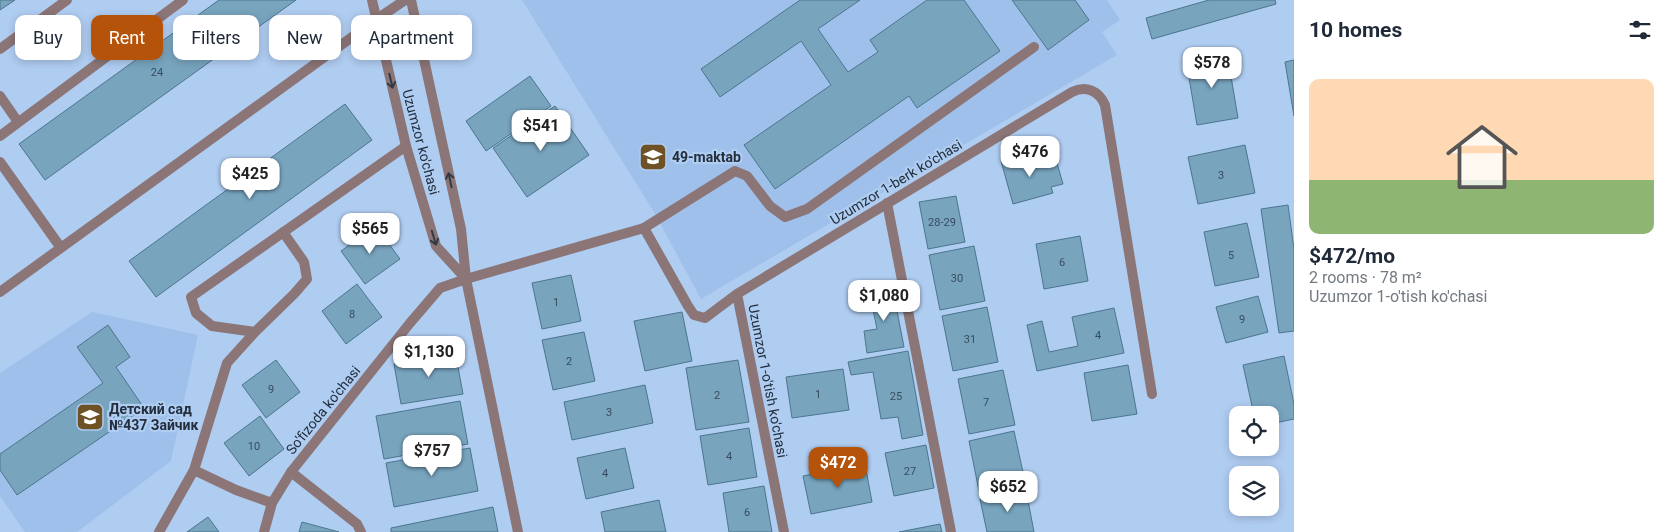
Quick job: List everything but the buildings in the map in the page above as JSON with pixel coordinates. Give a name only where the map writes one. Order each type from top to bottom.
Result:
[{"type":"street","points":[[0,49],[67,0]]},
{"type":"street","points":[[0,136],[183,0]]},
{"type":"street","name":"Uzumzor ko'chasi","points":[[372,0],[376,15]]},
{"type":"street","points":[[383,15],[405,0]]},
{"type":"street","name":"Uzumzor ko'chasi","points":[[412,0],[460,229],[466,280],[518,532]]},
{"type":"street","points":[[0,292],[351,38]]},
{"type":"street","points":[[466,280],[644,228],[735,171],[747,176],[770,206],[785,217],[807,209],[1034,47]]},
{"type":"street","name":"Uzumzor ko'chasi","points":[[386,60],[406,146],[436,246],[466,280]]},
{"type":"street","name":"Uzumzor 1-berk ko'chasi","points":[[644,228],[694,315],[705,318],[737,294],[887,203],[1072,92],[1081,88],[1086,89],[1100,95],[1105,105],[1152,394]]},
{"type":"street","points":[[0,96],[18,122]]},
{"type":"street","points":[[255,332],[212,326],[196,313],[190,297],[406,146]]},
{"type":"street","points":[[0,162],[61,248]]},
{"type":"street","points":[[887,203],[951,532]]},
{"type":"street","points":[[158,532],[194,470],[227,364],[255,332],[307,279],[304,262],[283,232]]},
{"type":"street","name":"So'fizoda ko'chasi","points":[[264,532],[272,503],[291,472],[440,288],[466,280]]},
{"type":"street","name":"Uzumzor 1-o'tish ko'chasi","points":[[737,294],[784,532]]},
{"type":"street","points":[[194,470],[236,490],[272,503]]},
{"type":"street","points":[[291,472],[357,524],[361,532]]},
{"type":"shaded area","points":[[522,0],[1107,0],[1120,20],[1102,32],[1117,55],[701,299],[654,212]]},
{"type":"shaded area","name":"Детский сад №437 Зайчик","points":[[92,312],[198,335],[171,461],[77,532],[25,532],[0,496],[0,373]]},
{"type":"place","name":"49-maktab","points":[[653,157]]},
{"type":"place","name":"Детский сад №437 Зайчик","points":[[90,417]]}]
